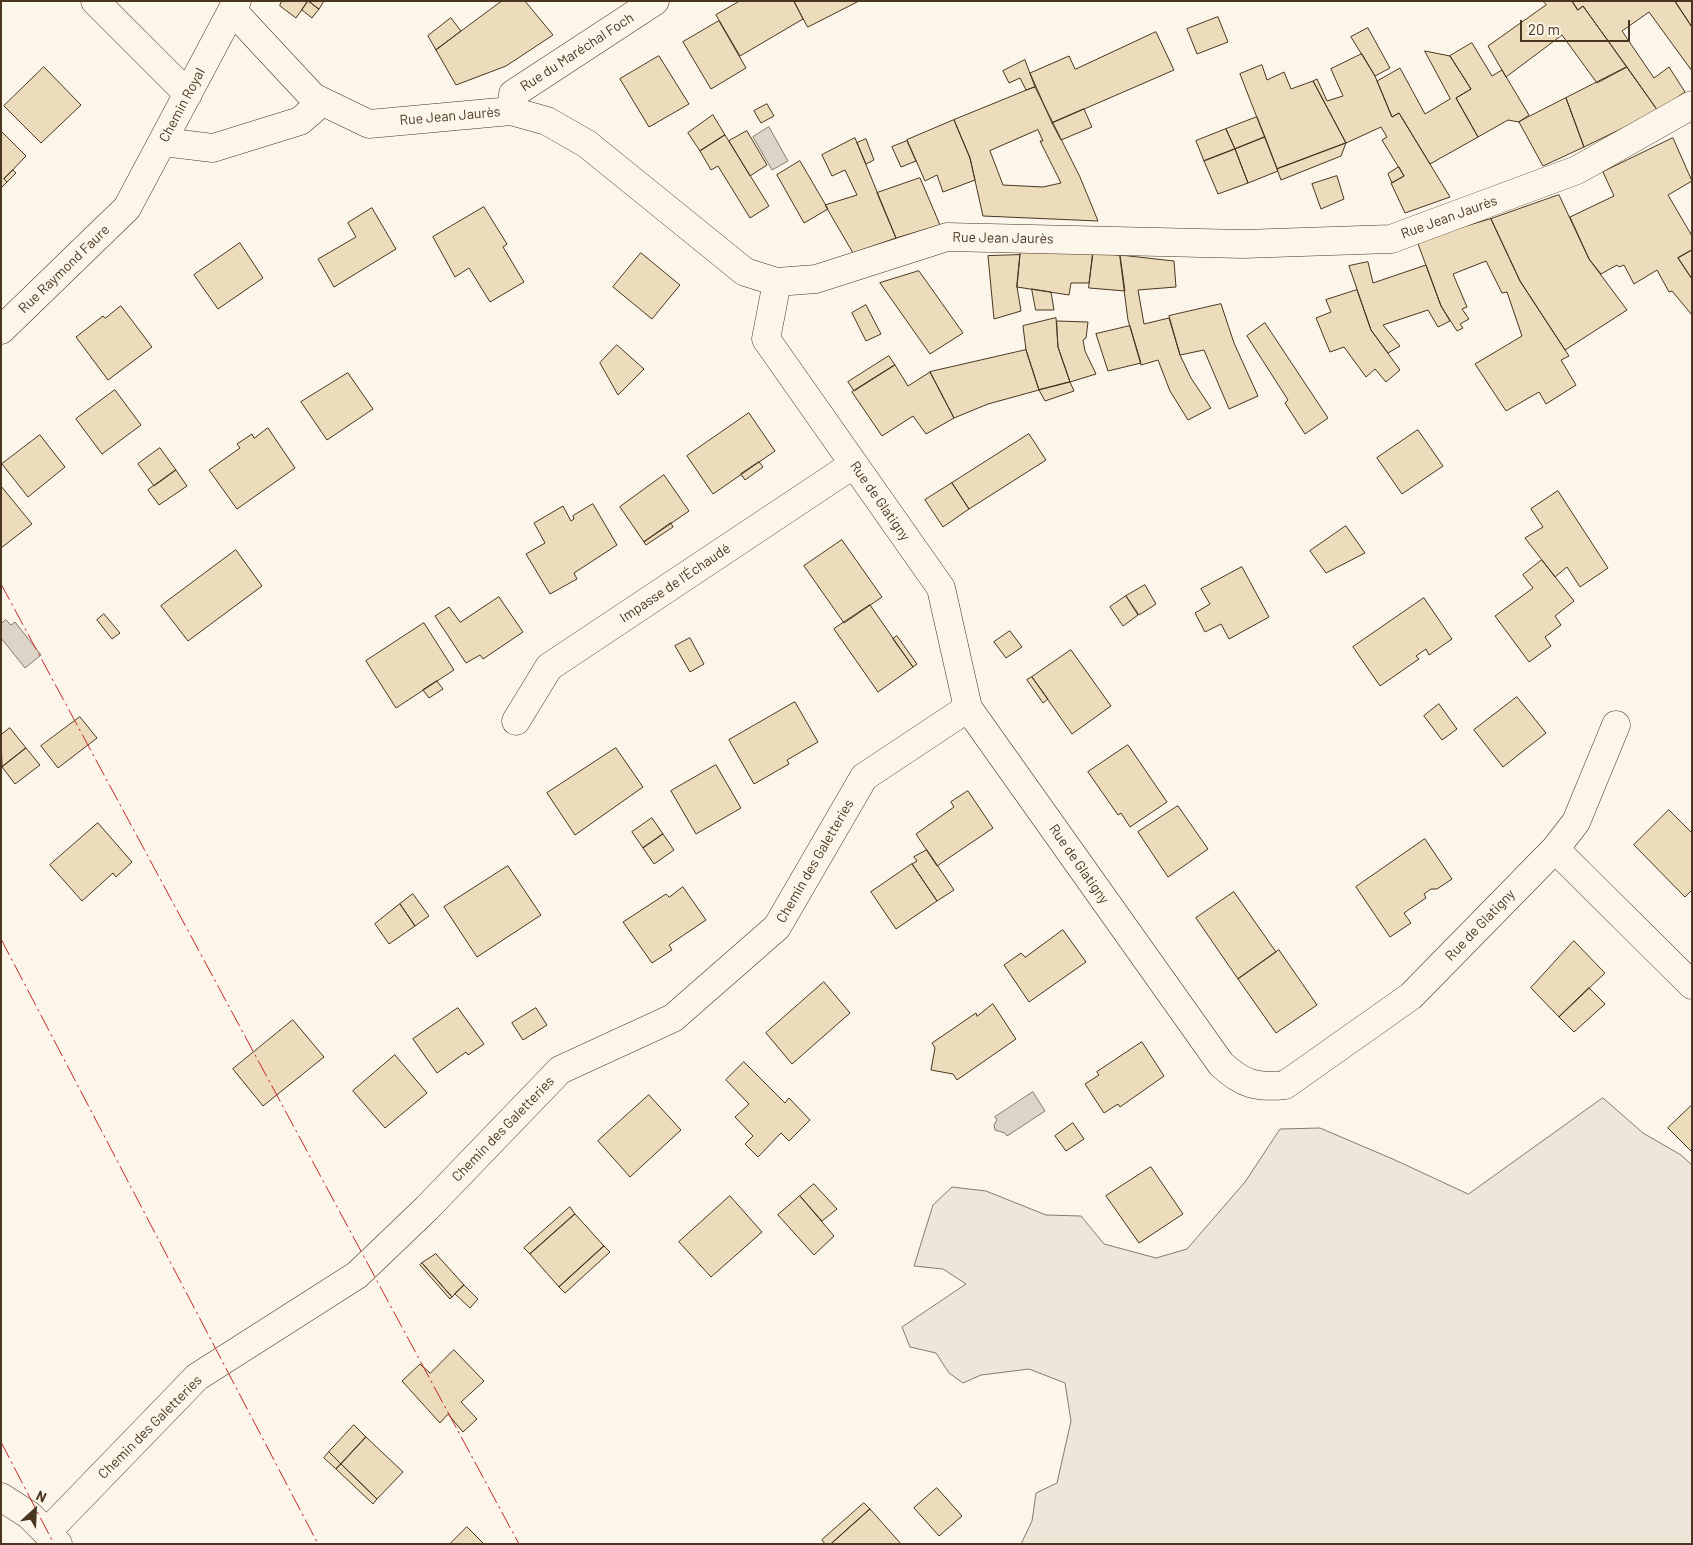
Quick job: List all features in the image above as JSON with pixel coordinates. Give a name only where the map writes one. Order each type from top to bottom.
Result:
[{"type":"street","points":[[95,1],[188,94]]},
{"type":"street","name":"Rue du Maréchal Foch","points":[[511,111],[513,94],[655,1]]},
{"type":"street","name":"Chemin Royal","points":[[127,208],[235,6]]},
{"type":"street","name":"Rue Jean Jaurès","points":[[235,6],[313,97],[322,102],[369,124],[511,111],[547,122],[587,144],[745,272],[776,282],[816,279],[946,237],[1243,244],[1391,239],[1577,170],[1692,105]]},
{"type":"street","points":[[163,142],[213,148],[300,122],[322,102]]},
{"type":"street","name":"Rue Raymond Faure","points":[[1,330],[127,208]]},
{"type":"street","name":"Rue de Glatigny","points":[[776,282],[766,339],[941,588],[968,708],[1221,1064],[1235,1078],[1267,1087],[1285,1085],[1411,996],[1555,849],[1576,822],[1616,725]]},
{"type":"street","name":"Impasse de l'Échaudé","points":[[516,721],[549,667],[854,464]]},
{"type":"street","name":"Chemin des Galetteries","points":[[52,1538],[197,1377],[357,1275],[427,1208],[560,1070],[673,1018],[777,927],[864,777],[968,708]]},
{"type":"street","points":[[1555,849],[1692,985]]},
{"type":"street","points":[[1,1497],[29,1515],[52,1538]]},
{"type":"shaded area","points":[[769,127],[788,161],[772,170],[753,137]]},
{"type":"shaded area","points":[[6,620],[11,625],[15,622],[41,655],[25,668],[1,638],[1,624]]},
{"type":"shaded area","points":[[1033,1092],[1045,1111],[1007,1136],[1005,1133],[995,1130],[994,1125],[997,1120],[995,1117]]},
{"type":"shaded area","points":[[1603,1098],[1643,1133],[1681,1155],[1692,1165],[1692,1544],[1021,1544],[1032,1521],[1036,1493],[1057,1483],[1071,1421],[1065,1383],[1029,1369],[981,1375],[963,1383],[949,1373],[936,1353],[910,1347],[902,1327],[966,1284],[943,1269],[914,1266],[933,1205],[952,1187],[986,1191],[1046,1215],[1081,1216],[1104,1244],[1156,1258],[1187,1249],[1245,1182],[1280,1129],[1320,1128],[1468,1194]]},
{"type":"building","points":[[282,1],[308,1],[296,18],[280,6]]},
{"type":"building","points":[[308,1],[319,9],[312,18],[302,10]]},
{"type":"building","points":[[309,1],[324,1],[319,9]]},
{"type":"building","points":[[502,1],[525,1],[553,35],[506,66],[456,85],[436,50]]},
{"type":"building","points":[[740,1],[794,1],[803,19],[740,56],[716,15]]},
{"type":"building","points":[[794,1],[859,1],[808,27]]},
{"type":"building","points":[[1543,1],[1572,1],[1578,10],[1583,6],[1627,67],[1597,83],[1562,35],[1506,77],[1488,46],[1546,5]]},
{"type":"building","points":[[1572,1],[1675,1],[1692,27],[1692,71],[1649,12],[1622,31],[1654,78],[1669,67],[1685,92],[1658,111],[1583,6],[1578,10]]},
{"type":"building","points":[[1675,1],[1692,1],[1692,27]]},
{"type":"building","points":[[1218,17],[1228,42],[1197,54],[1187,29]]},
{"type":"building","points":[[451,18],[461,31],[436,50],[428,36]]},
{"type":"building","points":[[719,21],[746,68],[711,89],[683,42]]},
{"type":"building","points":[[1368,28],[1390,68],[1375,76],[1351,37]]},
{"type":"building","points":[[1156,32],[1174,70],[1052,123],[1030,73],[1069,56],[1075,69]]},
{"type":"building","points":[[1472,43],[1492,76],[1502,70],[1529,115],[1519,122],[1508,120],[1478,137],[1456,98],[1471,89],[1450,56]]},
{"type":"building","points":[[1425,51],[1450,56],[1471,89],[1456,98],[1478,137],[1430,164],[1399,113],[1392,117],[1377,81],[1400,68],[1425,114],[1450,99]]},
{"type":"building","points":[[1362,54],[1375,76],[1392,117],[1399,113],[1450,197],[1405,213],[1391,183],[1404,176],[1382,140],[1387,137],[1381,127],[1346,143],[1313,81],[1317,79],[1327,101],[1343,96],[1331,69]]},
{"type":"building","points":[[659,56],[689,104],[649,127],[620,79]]},
{"type":"building","points":[[1025,60],[1035,87],[1026,90],[1020,78],[1009,83],[1003,71]]},
{"type":"building","points":[[1262,65],[1267,80],[1284,72],[1291,89],[1313,81],[1346,143],[1277,169],[1240,74]]},
{"type":"building","points":[[44,67],[81,105],[41,143],[4,106]]},
{"type":"building","points":[[1627,67],[1658,111],[1584,147],[1566,98]]},
{"type":"building","points":[[1035,87],[1080,177],[1098,221],[983,216],[970,158],[954,120]],"holes":[[[1038,130],[1043,141],[1040,141],[1061,183],[1043,187],[1003,185],[990,151]]]},
{"type":"building","points":[[1566,98],[1584,147],[1543,166],[1519,122]]},
{"type":"building","points":[[767,104],[774,116],[761,123],[754,111]]},
{"type":"building","points":[[1084,109],[1092,127],[1061,140],[1052,123]]},
{"type":"building","points":[[713,115],[725,135],[700,151],[688,133]]},
{"type":"building","points":[[1257,117],[1265,137],[1235,149],[1226,129]]},
{"type":"building","points":[[954,120],[970,158],[975,180],[943,192],[937,175],[925,181],[907,140]]},
{"type":"building","points":[[1226,129],[1235,149],[1204,161],[1196,141]]},
{"type":"building","points":[[1,131],[26,156],[4,179],[7,182],[1,188]]},
{"type":"building","points":[[747,131],[767,165],[750,176],[729,141]]},
{"type":"building","points":[[725,135],[769,206],[750,218],[718,166],[711,170],[700,151]]},
{"type":"building","points":[[1265,137],[1278,171],[1248,183],[1235,149]]},
{"type":"building","points":[[855,138],[896,238],[853,253],[825,205],[857,195],[845,170],[832,176],[822,155]]},
{"type":"building","points":[[1673,138],[1692,181],[1668,195],[1692,236],[1692,250],[1678,258],[1692,279],[1692,315],[1672,291],[1669,292],[1657,270],[1634,284],[1624,265],[1619,267],[1617,265],[1601,274],[1589,259],[1570,217],[1614,196],[1603,172]]},
{"type":"building","points":[[866,139],[874,160],[866,164],[857,143]]},
{"type":"building","points":[[907,141],[916,161],[901,167],[892,147]]},
{"type":"building","points":[[1346,143],[1341,156],[1281,180],[1277,169]]},
{"type":"building","points":[[1235,149],[1248,183],[1218,194],[1204,161]]},
{"type":"building","points":[[800,161],[828,209],[804,223],[777,175]]},
{"type":"building","points":[[1399,167],[1404,176],[1392,183],[1388,174]]},
{"type":"building","points":[[13,170],[16,173],[7,182],[4,179]]},
{"type":"building","points":[[1337,176],[1344,199],[1321,209],[1312,184]]},
{"type":"building","points":[[920,178],[940,225],[896,238],[877,193]]},
{"type":"building","points":[[1559,195],[1589,259],[1627,310],[1565,350],[1520,281],[1491,219]]},
{"type":"building","points":[[484,207],[507,244],[503,247],[524,282],[490,302],[469,268],[455,277],[433,237]]},
{"type":"building","points":[[372,208],[396,249],[334,287],[318,259],[356,237],[348,223]]},
{"type":"building","points":[[1491,219],[1520,281],[1569,356],[1561,360],[1576,385],[1546,404],[1539,392],[1506,411],[1475,364],[1522,336],[1507,292],[1502,293],[1486,261],[1453,274],[1467,307],[1462,309],[1469,319],[1460,324],[1463,328],[1457,331],[1441,306],[1417,241]]},
{"type":"building","points":[[240,243],[263,278],[218,309],[194,275]]},
{"type":"building","points":[[1021,247],[1093,253],[1089,283],[1071,283],[1069,295],[1017,287]]},
{"type":"building","points":[[1692,250],[1692,279],[1678,258]]},
{"type":"building","points":[[641,253],[680,285],[652,319],[613,287]]},
{"type":"building","points":[[1093,253],[1120,255],[1125,291],[1089,288]]},
{"type":"building","points":[[1020,255],[1017,287],[1021,311],[994,319],[988,256]]},
{"type":"building","points":[[1120,255],[1174,261],[1176,287],[1138,290],[1144,324],[1169,318],[1180,355],[1191,378],[1211,408],[1188,420],[1170,391],[1158,360],[1141,365],[1128,320]]},
{"type":"building","points":[[1368,262],[1373,283],[1426,265],[1441,306],[1450,321],[1438,327],[1428,310],[1383,325],[1400,346],[1388,353],[1371,330],[1349,266]]},
{"type":"building","points":[[919,271],[963,333],[930,354],[880,283]]},
{"type":"building","points":[[1032,289],[1051,292],[1054,310],[1036,310]]},
{"type":"building","points":[[1357,290],[1371,330],[1400,370],[1386,382],[1375,369],[1366,377],[1344,347],[1330,352],[1316,318],[1331,312],[1326,300]]},
{"type":"building","points":[[1221,304],[1234,343],[1258,396],[1229,409],[1204,350],[1180,355],[1169,316]]},
{"type":"building","points":[[866,305],[881,334],[866,341],[852,313]]},
{"type":"building","points":[[121,306],[152,347],[108,380],[76,337],[103,316],[105,318]]},
{"type":"building","points":[[1056,318],[1058,347],[1070,382],[1039,390],[1026,350],[1023,326]]},
{"type":"building","points":[[1057,321],[1088,322],[1086,338],[1083,340],[1085,351],[1096,374],[1070,382],[1058,347]]},
{"type":"building","points":[[1265,323],[1328,418],[1305,434],[1285,403],[1288,400],[1247,336]]},
{"type":"building","points":[[1130,326],[1141,363],[1108,371],[1096,334]]},
{"type":"building","points":[[617,345],[644,369],[618,395],[600,363]]},
{"type":"building","points":[[1026,350],[1039,390],[988,404],[954,418],[930,372]]},
{"type":"building","points":[[889,356],[895,365],[854,391],[848,382]]},
{"type":"building","points":[[895,365],[908,386],[930,372],[954,418],[926,434],[913,416],[882,436],[852,392]]},
{"type":"building","points":[[348,373],[373,409],[327,440],[301,402]]},
{"type":"building","points":[[1070,382],[1074,391],[1045,401],[1039,390]]},
{"type":"building","points":[[115,390],[141,425],[102,454],[76,419]]},
{"type":"building","points":[[749,413],[775,451],[713,494],[687,456]]},
{"type":"building","points":[[268,428],[295,468],[237,509],[209,470],[240,448],[237,444],[252,434],[254,438]]},
{"type":"building","points":[[1418,430],[1443,466],[1402,494],[1377,458]]},
{"type":"building","points":[[1029,434],[1046,460],[969,509],[952,483]]},
{"type":"building","points":[[40,435],[65,467],[28,497],[2,464]]},
{"type":"building","points":[[160,448],[176,470],[154,486],[138,464]]},
{"type":"building","points":[[759,462],[763,467],[745,480],[741,474]]},
{"type":"building","points":[[176,470],[187,486],[159,505],[148,490]]},
{"type":"building","points":[[664,475],[689,511],[644,542],[620,507]]},
{"type":"building","points":[[952,483],[969,509],[943,527],[925,500]]},
{"type":"building","points":[[1,486],[32,524],[1,548]]},
{"type":"building","points":[[1558,491],[1608,568],[1580,587],[1567,567],[1555,577],[1525,538],[1543,527],[1531,509]]},
{"type":"building","points":[[593,504],[617,545],[574,573],[577,579],[550,594],[526,554],[545,543],[534,523],[563,506],[571,521],[574,519],[573,516]]},
{"type":"building","points":[[671,523],[673,527],[646,545],[644,542]]},
{"type":"building","points":[[1346,526],[1365,553],[1326,573],[1310,551]]},
{"type":"building","points":[[842,540],[882,597],[844,623],[804,566]]},
{"type":"building","points":[[236,550],[262,586],[188,641],[161,606]]},
{"type":"building","points":[[1542,560],[1574,601],[1555,616],[1561,625],[1545,637],[1551,646],[1529,662],[1495,616],[1533,588],[1523,575]]},
{"type":"building","points":[[1242,567],[1269,617],[1229,639],[1221,624],[1205,632],[1195,613],[1210,604],[1201,589]]},
{"type":"building","points":[[1145,585],[1156,604],[1139,615],[1126,596]]},
{"type":"building","points":[[1126,596],[1138,615],[1123,626],[1110,607]]},
{"type":"building","points":[[499,597],[523,632],[483,659],[480,655],[466,663],[435,616],[449,607],[460,622]]},
{"type":"building","points":[[1424,598],[1452,639],[1429,655],[1426,649],[1416,656],[1419,659],[1380,686],[1353,647]]},
{"type":"building","points":[[870,605],[913,667],[878,692],[834,629]]},
{"type":"building","points":[[104,614],[120,633],[112,639],[97,620]]},
{"type":"building","points":[[424,623],[454,670],[396,708],[366,661]]},
{"type":"building","points":[[1010,631],[1022,647],[1006,658],[994,642]]},
{"type":"building","points":[[897,636],[917,664],[913,667],[893,639]]},
{"type":"building","points":[[690,638],[704,664],[690,672],[675,646]]},
{"type":"building","points":[[1071,650],[1111,706],[1072,734],[1032,677]]},
{"type":"building","points":[[1032,677],[1048,699],[1043,703],[1027,680]]},
{"type":"building","points":[[437,681],[443,689],[429,698],[423,690]]},
{"type":"building","points":[[1517,697],[1546,733],[1503,767],[1474,730]]},
{"type":"building","points":[[795,702],[818,742],[787,760],[789,764],[754,784],[729,740]]},
{"type":"building","points":[[1439,704],[1457,729],[1442,740],[1424,716]]},
{"type":"building","points":[[80,717],[97,738],[58,768],[41,746]]},
{"type":"building","points":[[10,728],[26,748],[2,767],[1,735]]},
{"type":"building","points":[[1128,745],[1167,802],[1130,827],[1121,813],[1118,815],[1088,772]]},
{"type":"building","points":[[26,748],[40,765],[15,784],[2,767]]},
{"type":"building","points":[[616,748],[643,787],[575,835],[547,793]]},
{"type":"building","points":[[716,765],[741,808],[696,834],[671,791]]},
{"type":"building","points":[[968,791],[993,828],[937,866],[916,834],[954,807],[951,802]]},
{"type":"building","points":[[1178,806],[1208,849],[1168,877],[1138,832]]},
{"type":"building","points":[[1669,810],[1692,833],[1692,890],[1685,897],[1634,845]]},
{"type":"building","points":[[652,818],[663,834],[643,848],[632,832]]},
{"type":"building","points":[[98,823],[132,862],[116,877],[113,873],[82,901],[50,865]]},
{"type":"building","points":[[663,834],[674,850],[654,864],[643,848]]},
{"type":"building","points":[[1425,839],[1452,879],[1437,889],[1431,889],[1424,894],[1426,898],[1404,913],[1411,923],[1390,937],[1356,887]]},
{"type":"building","points":[[927,850],[954,890],[937,901],[912,864],[917,861],[914,857]]},
{"type":"building","points":[[912,864],[937,901],[896,929],[871,892]]},
{"type":"building","points":[[508,866],[541,915],[477,957],[444,907]]},
{"type":"building","points":[[683,887],[706,920],[669,945],[672,950],[652,963],[623,922],[666,894],[669,897]]},
{"type":"building","points":[[1234,892],[1276,952],[1238,979],[1196,918]]},
{"type":"building","points":[[413,894],[429,916],[415,926],[400,904]]},
{"type":"building","points":[[400,904],[415,926],[389,944],[375,924]]},
{"type":"building","points":[[1063,930],[1086,962],[1029,1002],[1004,965],[1021,953],[1025,957]]},
{"type":"building","points":[[1574,941],[1605,973],[1559,1017],[1531,988]]},
{"type":"building","points":[[1279,950],[1317,1005],[1276,1033],[1238,979]]},
{"type":"building","points":[[824,982],[850,1013],[792,1064],[766,1033]]},
{"type":"building","points":[[1589,988],[1605,1004],[1574,1032],[1559,1017]]},
{"type":"building","points":[[993,1004],[1016,1039],[957,1080],[953,1074],[931,1070],[935,1048],[932,1043],[976,1013],[977,1016]]},
{"type":"building","points":[[458,1008],[484,1044],[468,1055],[466,1052],[437,1073],[413,1039]]},
{"type":"building","points":[[536,1008],[547,1025],[523,1040],[512,1023]]},
{"type":"building","points":[[293,1020],[324,1057],[263,1106],[233,1069]]},
{"type":"building","points":[[1142,1042],[1164,1076],[1120,1107],[1118,1104],[1104,1113],[1085,1084],[1099,1075],[1097,1072]]},
{"type":"building","points":[[395,1055],[427,1093],[385,1128],[353,1091]]},
{"type":"building","points":[[744,1062],[785,1103],[789,1098],[810,1120],[789,1141],[781,1133],[758,1157],[745,1144],[753,1136],[735,1117],[749,1104],[726,1080]]},
{"type":"building","points":[[649,1095],[681,1130],[630,1177],[598,1141]]},
{"type":"building","points":[[1692,1105],[1692,1152],[1668,1128]]},
{"type":"building","points":[[1073,1123],[1084,1139],[1066,1151],[1055,1136]]},
{"type":"building","points":[[1151,1167],[1183,1214],[1139,1243],[1106,1196]]},
{"type":"building","points":[[814,1184],[837,1209],[822,1221],[800,1196]]},
{"type":"building","points":[[730,1196],[762,1232],[711,1277],[679,1242]]},
{"type":"building","points":[[800,1196],[834,1236],[814,1255],[778,1215]]},
{"type":"building","points":[[570,1207],[575,1214],[530,1254],[524,1248]]},
{"type":"building","points":[[575,1214],[604,1246],[559,1287],[530,1254]]},
{"type":"building","points":[[604,1246],[610,1252],[565,1293],[559,1287]]},
{"type":"building","points":[[436,1254],[464,1285],[452,1297],[422,1263]]},
{"type":"building","points":[[422,1263],[452,1297],[450,1299],[420,1265]]},
{"type":"building","points":[[464,1285],[478,1299],[470,1308],[455,1294]]},
{"type":"building","points":[[454,1350],[484,1381],[461,1402],[477,1419],[463,1432],[448,1414],[440,1423],[402,1381],[420,1364],[430,1373]]},
{"type":"building","points":[[354,1425],[366,1437],[341,1464],[329,1452]]},
{"type":"building","points":[[366,1437],[403,1472],[377,1499],[341,1464]]},
{"type":"building","points":[[329,1452],[341,1464],[336,1469],[324,1458]]},
{"type":"building","points":[[341,1464],[377,1499],[373,1504],[336,1469]]},
{"type":"building","points":[[937,1488],[962,1516],[939,1536],[914,1508]]},
{"type":"building","points":[[864,1503],[870,1509],[831,1544],[825,1544],[822,1540]]},
{"type":"building","points":[[870,1509],[901,1544],[831,1544]]},
{"type":"building","points":[[467,1527],[484,1544],[450,1544]]},
{"type":"power","points":[[1,584],[519,1544]]},
{"type":"power","points":[[1,939],[318,1544]]},
{"type":"power","points":[[1,1442],[54,1544]]}]
